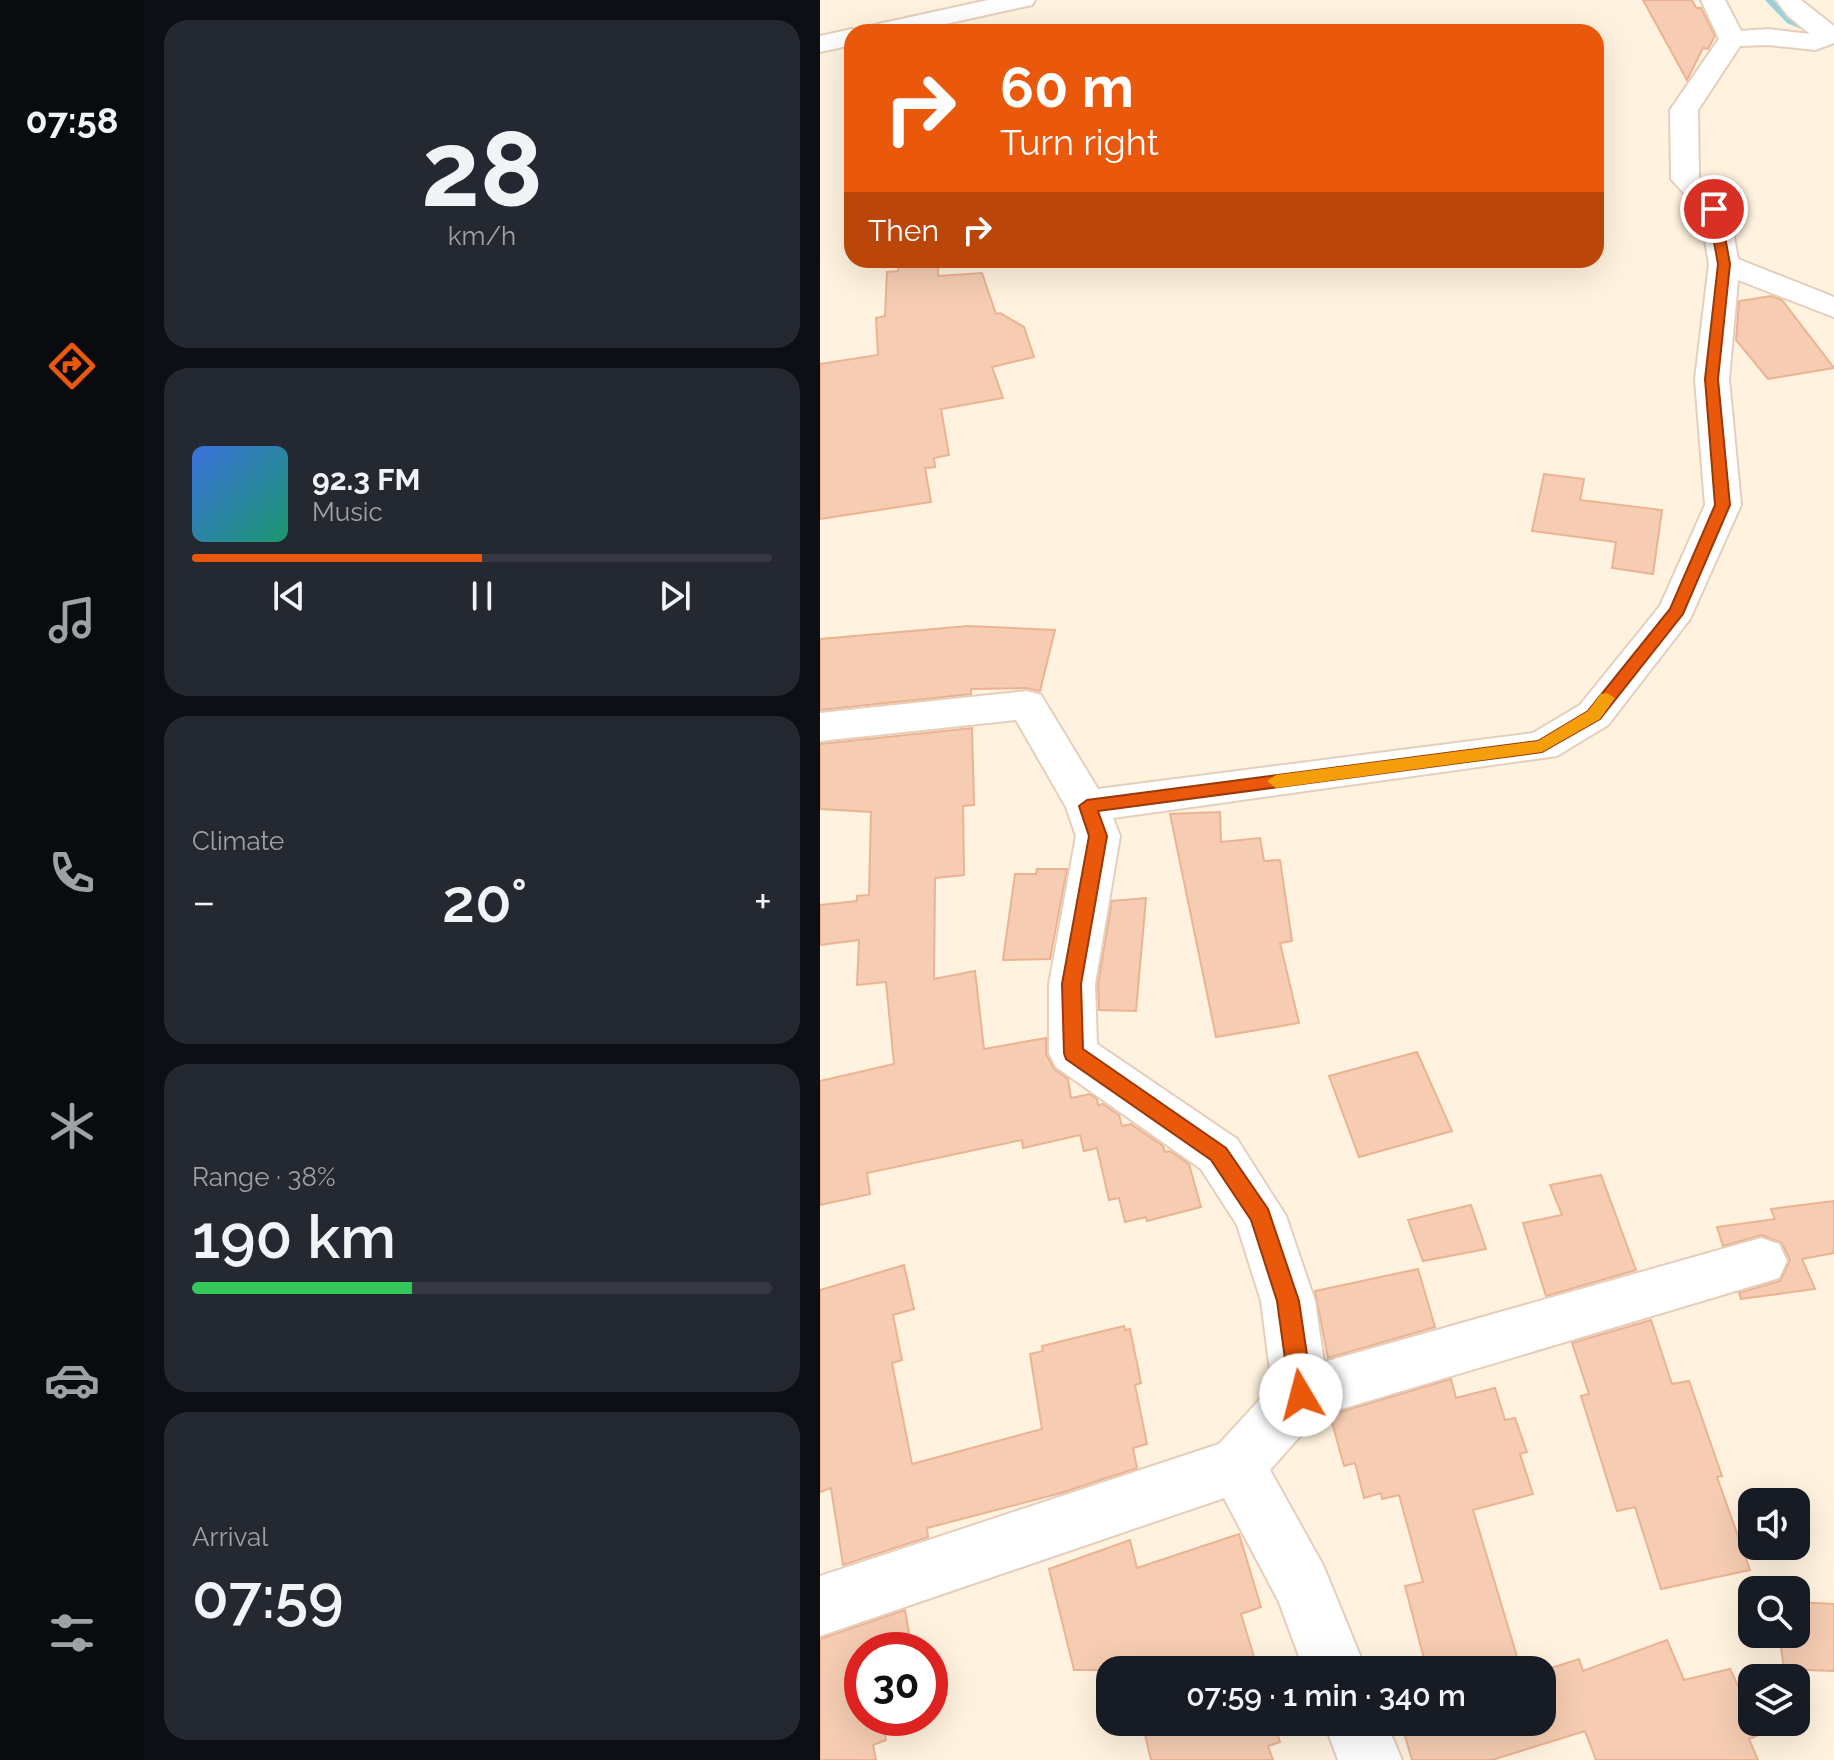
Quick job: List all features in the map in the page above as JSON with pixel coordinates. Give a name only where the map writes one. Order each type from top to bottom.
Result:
[{"type":"street","points":[[911,24],[1023,0]]},
{"type":"street","points":[[1713,0],[1732,39]]},
{"type":"street","points":[[1732,39],[1768,37],[1815,42],[1825,36],[1788,0]]},
{"type":"street","points":[[820,44],[844,39]]},
{"type":"street","points":[[1087,806],[1542,746],[1594,715],[1677,610],[1723,505],[1712,379],[1724,264],[1714,209],[1685,179],[1684,110],[1732,39]]},
{"type":"street","points":[[1724,264],[1834,308]]},
{"type":"street","points":[[820,727],[1027,705],[1087,806],[1098,836],[1072,984],[1073,1053],[1219,1154],[1260,1216],[1288,1301],[1301,1395]]},
{"type":"street","points":[[820,1606],[1237,1466],[1301,1395],[1761,1261]]},
{"type":"street","points":[[1237,1466],[1302,1586],[1330,1656]]},
{"type":"street","points":[[1361,1736],[1370,1760]]},
{"type":"building","points":[[1643,0],[1692,0],[1696,8],[1701,8],[1715,36],[1708,49],[1703,48],[1687,80]]},
{"type":"building","points":[[898,268],[938,268],[938,276],[982,273],[996,314],[1000,313],[1024,327],[1034,357],[992,367],[1003,398],[941,409],[949,455],[934,458],[935,467],[925,468],[931,502],[820,519],[820,364],[878,355],[876,318],[885,316],[887,272],[898,271]]},
{"type":"building","points":[[1771,296],[1782,300],[1834,368],[1768,379],[1736,340],[1739,301]]},
{"type":"building","points":[[1544,474],[1584,479],[1580,500],[1662,510],[1653,574],[1612,568],[1616,542],[1532,531]]},
{"type":"building","points":[[968,626],[1055,630],[1040,691],[1027,688],[971,689],[971,694],[820,710],[820,639]]},
{"type":"building","points":[[972,728],[974,805],[963,806],[964,875],[935,878],[934,979],[975,971],[984,1049],[1046,1038],[1046,1054],[1054,1069],[1068,1079],[1071,1098],[1090,1094],[1097,1099],[1098,1105],[1103,1104],[1119,1115],[1122,1126],[1131,1124],[1163,1146],[1165,1152],[1170,1151],[1189,1164],[1201,1207],[1147,1221],[1146,1217],[1125,1222],[1119,1198],[1109,1200],[1097,1148],[1084,1151],[1080,1135],[1023,1148],[1022,1140],[867,1173],[870,1194],[820,1205],[820,1081],[894,1064],[886,982],[857,985],[859,940],[820,945],[820,905],[857,901],[857,896],[869,895],[871,812],[820,809],[820,744]]},
{"type":"building","points":[[1220,812],[1221,842],[1260,838],[1264,861],[1280,860],[1292,941],[1280,943],[1299,1023],[1216,1037],[1170,814]]},
{"type":"building","points":[[1037,869],[1067,869],[1050,959],[1003,960],[1015,874],[1036,874]]},
{"type":"building","points":[[1146,898],[1136,1011],[1099,1010],[1098,984],[1112,901]]},
{"type":"building","points":[[1417,1052],[1452,1131],[1359,1157],[1329,1076]]},
{"type":"building","points":[[1601,1175],[1636,1270],[1546,1296],[1523,1223],[1562,1215],[1550,1185]]},
{"type":"building","points":[[1834,1201],[1834,1253],[1802,1259],[1815,1289],[1741,1299],[1739,1293],[1780,1281],[1790,1260],[1782,1243],[1762,1235],[1723,1246],[1717,1227],[1775,1219],[1771,1209]]},
{"type":"building","points":[[1471,1205],[1486,1249],[1423,1261],[1408,1220]]},
{"type":"building","points":[[904,1265],[914,1309],[893,1315],[902,1360],[892,1363],[912,1464],[1042,1429],[1030,1354],[1043,1351],[1042,1346],[1124,1326],[1125,1330],[1130,1329],[1141,1383],[1135,1385],[1147,1444],[1133,1448],[1137,1468],[1061,1493],[927,1528],[928,1537],[843,1565],[831,1488],[820,1492],[820,1290]]},
{"type":"building","points":[[1418,1269],[1435,1327],[1328,1358],[1315,1291]]},
{"type":"building","points":[[1651,1320],[1672,1384],[1689,1381],[1722,1476],[1717,1477],[1738,1536],[1738,1560],[1746,1560],[1750,1570],[1661,1589],[1635,1507],[1617,1511],[1581,1396],[1589,1394],[1572,1343]]},
{"type":"building","points":[[1451,1379],[1456,1398],[1495,1388],[1505,1420],[1515,1418],[1527,1452],[1520,1454],[1533,1494],[1473,1510],[1517,1656],[1423,1656],[1405,1586],[1423,1582],[1399,1495],[1382,1499],[1381,1493],[1364,1498],[1355,1463],[1344,1466],[1330,1415]]},
{"type":"building","points":[[1239,1534],[1261,1607],[1241,1614],[1254,1656],[1096,1656],[1096,1670],[1074,1670],[1049,1569],[1130,1540],[1137,1568]]},
{"type":"building","points":[[1810,1603],[1834,1604],[1834,1671],[1810,1670],[1810,1664],[1783,1664],[1781,1648],[1810,1648]]},
{"type":"building","points":[[905,1610],[909,1632],[844,1632],[844,1736],[885,1736],[886,1740],[873,1745],[876,1760],[820,1760],[820,1639]]},
{"type":"building","points":[[1667,1640],[1684,1680],[1730,1669],[1738,1686],[1738,1736],[1756,1736],[1749,1739],[1758,1760],[1596,1760],[1585,1731],[1492,1760],[1412,1760],[1405,1736],[1556,1736],[1556,1666],[1579,1659],[1583,1671]]},
{"type":"building","points":[[1145,1736],[1278,1736],[1280,1742],[1268,1746],[1273,1760],[1151,1760]]},
{"type":"waterway","points":[[1769,0],[1790,21],[1834,41]]},
{"type":"slow traffic","points":[[1276,781],[1542,746],[1594,715],[1607,698]]},
{"type":"route","points":[[1301,1395],[1288,1301],[1260,1216],[1219,1154],[1073,1053],[1072,984],[1098,836],[1087,806],[1542,746],[1594,715],[1677,610],[1723,505],[1712,379],[1724,264],[1714,209]]}]
